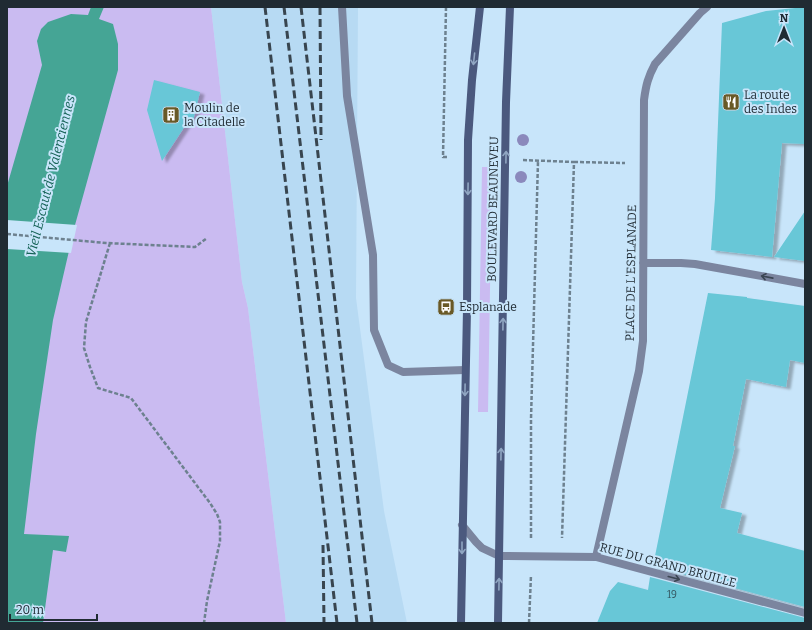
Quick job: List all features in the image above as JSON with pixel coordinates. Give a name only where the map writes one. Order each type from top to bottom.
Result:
[{"type":"main road","name":"BOULEVARD BEAUNEVEU","points":[[461,623],[469,126],[479,7]]},
{"type":"main road","name":"BOULEVARD BEAUNEVEU","points":[[498,623],[506,102],[510,7]]},
{"type":"street","points":[[342,7],[347,96],[373,255],[374,330],[388,365],[403,372],[465,370]]},
{"type":"street","name":"PLACE DE L'ESPLANADE","points":[[596,557],[638,371],[644,326],[644,100],[646,86],[655,64],[707,7]]},
{"type":"street","points":[[644,263],[695,264],[805,284]]},
{"type":"street","points":[[462,525],[482,548],[499,556]]},
{"type":"street","name":"RUE DU GRAND BRUILLE","points":[[499,556],[596,557],[805,613]]},
{"type":"path","points":[[443,157],[446,7]]},
{"type":"path","points":[[530,520],[531,419],[538,161],[645,164]]},
{"type":"path","points":[[561,557],[574,162]]},
{"type":"path","points":[[7,234],[108,243],[195,247],[207,238]]},
{"type":"path","points":[[108,243],[86,322],[84,348],[98,388],[131,398],[217,514],[220,522],[220,541],[207,601],[204,623]]},
{"type":"path","points":[[529,623],[531,581]]},
{"type":"shaded area","points":[[7,7],[211,7],[242,282],[248,308],[286,623],[7,623]]},
{"type":"shaded area","points":[[211,7],[358,7],[356,298],[384,511],[407,623],[286,623],[248,308],[242,282]]},
{"type":"shaded area","points":[[482,167],[492,167],[488,412],[478,412]]},
{"type":"water","name":"Vieil Escaut de Valenciennes","points":[[91,7],[104,7],[99,19],[113,24],[118,44],[118,70],[75,225],[53,320],[36,434],[24,534],[69,536],[66,552],[53,550],[43,623],[7,623],[7,186],[42,65],[37,41],[41,29],[48,22],[71,14],[88,15]]},
{"type":"pier","points":[[7,220],[77,225],[71,253],[7,249]]},
{"type":"building","points":[[805,7],[805,144],[782,143],[772,257],[711,250],[715,198],[722,23],[766,11]]},
{"type":"building","name":"Moulin de la Citadelle","points":[[154,80],[200,92],[193,121],[189,120],[162,161],[147,110]]},
{"type":"building","points":[[805,211],[805,261],[774,257]]},
{"type":"building","points":[[708,293],[747,297],[805,306],[805,363],[790,360],[786,387],[746,379],[733,446],[735,446],[720,508],[742,513],[737,533],[805,551],[805,607],[653,566]]},
{"type":"building","points":[[650,577],[805,618],[805,623],[597,623],[610,591],[618,582],[648,590]]},
{"type":"railway","points":[[265,7],[337,623]]},
{"type":"railway","points":[[284,7],[357,623]]},
{"type":"railway","points":[[301,7],[372,623]]},
{"type":"railway","points":[[320,7],[321,140]]},
{"type":"railway","points":[[323,545],[324,623]]},
{"type":"place","name":"La route des Indes","points":[[731,102]]},
{"type":"place","name":"Moulin de la Citadelle","points":[[171,115]]},
{"type":"place","name":"Esplanade","points":[[446,307]]}]
